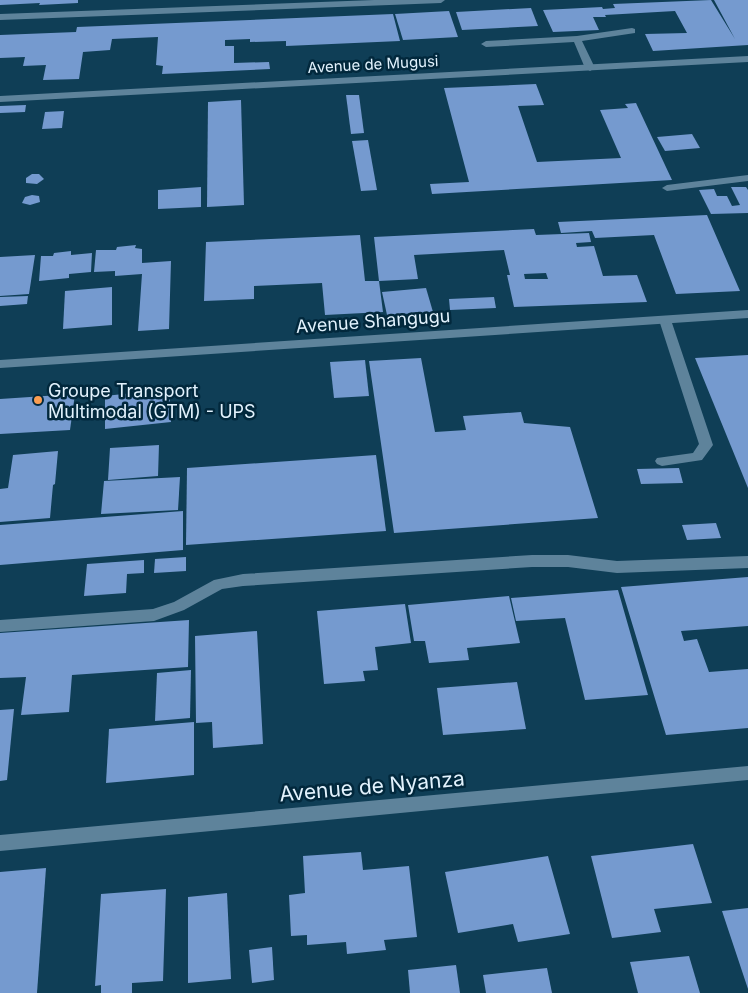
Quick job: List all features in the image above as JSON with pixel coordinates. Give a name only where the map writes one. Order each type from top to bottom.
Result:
[{"type":"street","points":[[0,17],[442,0]]},
{"type":"street","points":[[486,44],[632,32]]},
{"type":"street","points":[[576,38],[590,68]]},
{"type":"street","name":"Avenue de Mugusi","points":[[0,99],[748,59]]},
{"type":"street","points":[[667,188],[748,178]]},
{"type":"street","name":"Avenue Shangugu","points":[[0,364],[748,314]]},
{"type":"street","points":[[662,460],[697,457],[706,445],[665,320]]},
{"type":"street","points":[[0,626],[154,615],[179,606],[219,584],[243,580],[532,561],[568,561],[617,567],[748,562]]},
{"type":"street","name":"Avenue de Nyanza","points":[[0,843],[748,773]]},
{"type":"shaded area","points":[[0,0],[748,0],[748,993],[0,993]]},
{"type":"building","points":[[0,0],[78,0],[78,3],[0,5]]},
{"type":"building","points":[[711,0],[735,39],[714,0],[748,0],[748,45],[653,51],[645,34],[687,33],[675,11],[593,17],[599,30],[553,32],[543,10],[602,7],[603,9],[615,8],[613,4]]},
{"type":"building","points":[[531,8],[538,26],[462,30],[456,12]]},
{"type":"building","points":[[449,11],[458,37],[403,40],[395,14]]},
{"type":"building","points":[[393,14],[400,41],[286,46],[286,41],[250,42],[250,39],[225,40],[225,46],[234,46],[234,63],[269,62],[270,69],[162,74],[163,66],[156,65],[158,37],[112,39],[110,50],[83,52],[79,79],[43,80],[46,65],[23,66],[25,57],[0,58],[0,35],[76,32],[77,27]]},
{"type":"building","points":[[536,84],[544,105],[518,106],[537,162],[621,158],[600,110],[628,108],[625,104],[636,103],[672,180],[432,194],[430,184],[469,182],[444,88]]},
{"type":"building","points":[[346,95],[359,95],[364,133],[351,134]]},
{"type":"building","points":[[241,100],[244,205],[207,207],[208,102]]},
{"type":"building","points":[[26,105],[25,112],[0,113],[0,106]]},
{"type":"building","points":[[64,111],[62,128],[42,129],[45,112]]},
{"type":"building","points":[[692,134],[700,148],[665,151],[657,137]]},
{"type":"building","points":[[368,140],[377,190],[361,191],[352,141]]},
{"type":"building","points":[[32,174],[39,174],[44,179],[37,184],[26,183],[26,178]]},
{"type":"building","points":[[201,187],[201,207],[158,209],[158,190]]},
{"type":"building","points":[[731,187],[746,187],[748,190],[748,213],[711,214],[699,190],[714,189],[717,196],[727,196],[732,206],[740,205]]},
{"type":"building","points":[[39,196],[40,202],[30,205],[22,203],[25,197]]},
{"type":"building","points":[[707,215],[740,291],[676,294],[654,235],[595,238],[592,231],[561,233],[558,222]]},
{"type":"building","points":[[534,229],[536,235],[589,233],[591,242],[576,243],[577,247],[594,246],[603,276],[637,275],[647,302],[514,307],[507,275],[510,275],[504,250],[414,255],[418,279],[379,281],[374,237]],"holes":[[[546,273],[548,279],[525,279],[524,274]]]},
{"type":"building","points":[[360,235],[365,281],[379,281],[383,312],[325,315],[322,283],[254,286],[254,299],[204,301],[206,242]]},
{"type":"building","points":[[136,245],[135,248],[142,249],[142,263],[171,261],[169,329],[138,331],[142,274],[115,276],[115,271],[94,272],[96,250],[116,250],[117,247]]},
{"type":"building","points":[[71,251],[71,255],[92,253],[91,272],[69,274],[69,278],[39,281],[41,256],[53,256],[54,253]]},
{"type":"building","points":[[35,255],[29,294],[0,296],[0,257]]},
{"type":"building","points":[[112,287],[112,325],[63,329],[65,291]]},
{"type":"building","points":[[426,288],[433,312],[387,315],[382,292]]},
{"type":"building","points":[[28,296],[27,304],[0,306],[0,297]]},
{"type":"building","points":[[494,297],[496,308],[450,310],[449,299]]},
{"type":"building","points":[[748,355],[748,488],[695,358]]},
{"type":"building","points":[[421,358],[435,432],[466,430],[463,416],[521,412],[524,423],[570,427],[598,518],[394,533],[369,361]]},
{"type":"building","points":[[365,360],[369,396],[334,398],[330,362]]},
{"type":"building","points":[[169,389],[171,422],[105,429],[105,396]]},
{"type":"building","points":[[75,394],[70,430],[0,434],[0,399]]},
{"type":"building","points":[[159,445],[158,476],[108,480],[110,448]]},
{"type":"building","points":[[58,451],[50,518],[0,522],[0,489],[8,488],[13,455]]},
{"type":"building","points":[[376,455],[386,531],[186,545],[187,468]]},
{"type":"building","points":[[679,468],[683,483],[641,484],[637,469]]},
{"type":"building","points":[[180,477],[178,510],[101,514],[104,481]]},
{"type":"building","points":[[183,511],[183,550],[0,565],[0,525]]},
{"type":"building","points":[[716,523],[721,538],[687,540],[682,525]]},
{"type":"building","points":[[186,557],[186,571],[154,573],[155,559]]},
{"type":"building","points":[[144,560],[144,573],[127,574],[126,593],[84,596],[87,564]]},
{"type":"building","points":[[748,577],[748,626],[681,631],[684,641],[697,639],[709,672],[748,669],[748,728],[666,735],[621,587]]},
{"type":"building","points":[[618,590],[648,695],[585,700],[565,618],[516,621],[511,598]]},
{"type":"building","points":[[509,596],[520,643],[467,648],[469,660],[429,663],[425,641],[414,641],[408,605]]},
{"type":"building","points":[[405,604],[411,643],[375,647],[378,670],[363,671],[365,681],[324,684],[317,611]]},
{"type":"building","points":[[189,620],[188,667],[72,675],[69,712],[21,715],[26,677],[0,678],[0,633]]},
{"type":"building","points":[[257,631],[263,744],[213,748],[212,722],[196,723],[195,636]]},
{"type":"building","points":[[191,670],[190,718],[155,721],[157,673]]},
{"type":"building","points":[[517,682],[526,729],[443,735],[437,688]]},
{"type":"building","points":[[14,709],[7,780],[0,781],[0,710]]},
{"type":"building","points":[[194,722],[194,775],[106,783],[109,729]]},
{"type":"building","points":[[693,844],[712,903],[654,909],[661,932],[612,938],[591,856]]},
{"type":"building","points":[[361,852],[363,870],[409,866],[417,937],[384,940],[386,950],[347,954],[346,942],[307,945],[307,935],[291,936],[289,895],[305,893],[303,856]]},
{"type":"building","points":[[548,856],[570,934],[518,942],[513,924],[458,933],[445,872]]},
{"type":"building","points":[[46,868],[37,993],[0,993],[0,872]]},
{"type":"building","points":[[166,889],[163,981],[132,983],[132,993],[101,993],[101,985],[95,986],[101,894]]},
{"type":"building","points":[[227,893],[231,979],[188,983],[188,897]]},
{"type":"building","points":[[748,908],[748,989],[722,911]]},
{"type":"building","points":[[272,947],[274,980],[252,983],[249,950]]},
{"type":"building","points":[[689,956],[700,993],[638,993],[630,962]]},
{"type":"building","points":[[456,965],[460,993],[410,993],[408,970]]},
{"type":"building","points":[[547,968],[552,993],[486,993],[483,975]]},
{"type":"place","name":"Groupe Transport Multimodal (GTM) - UPS","points":[[38,400]]}]
